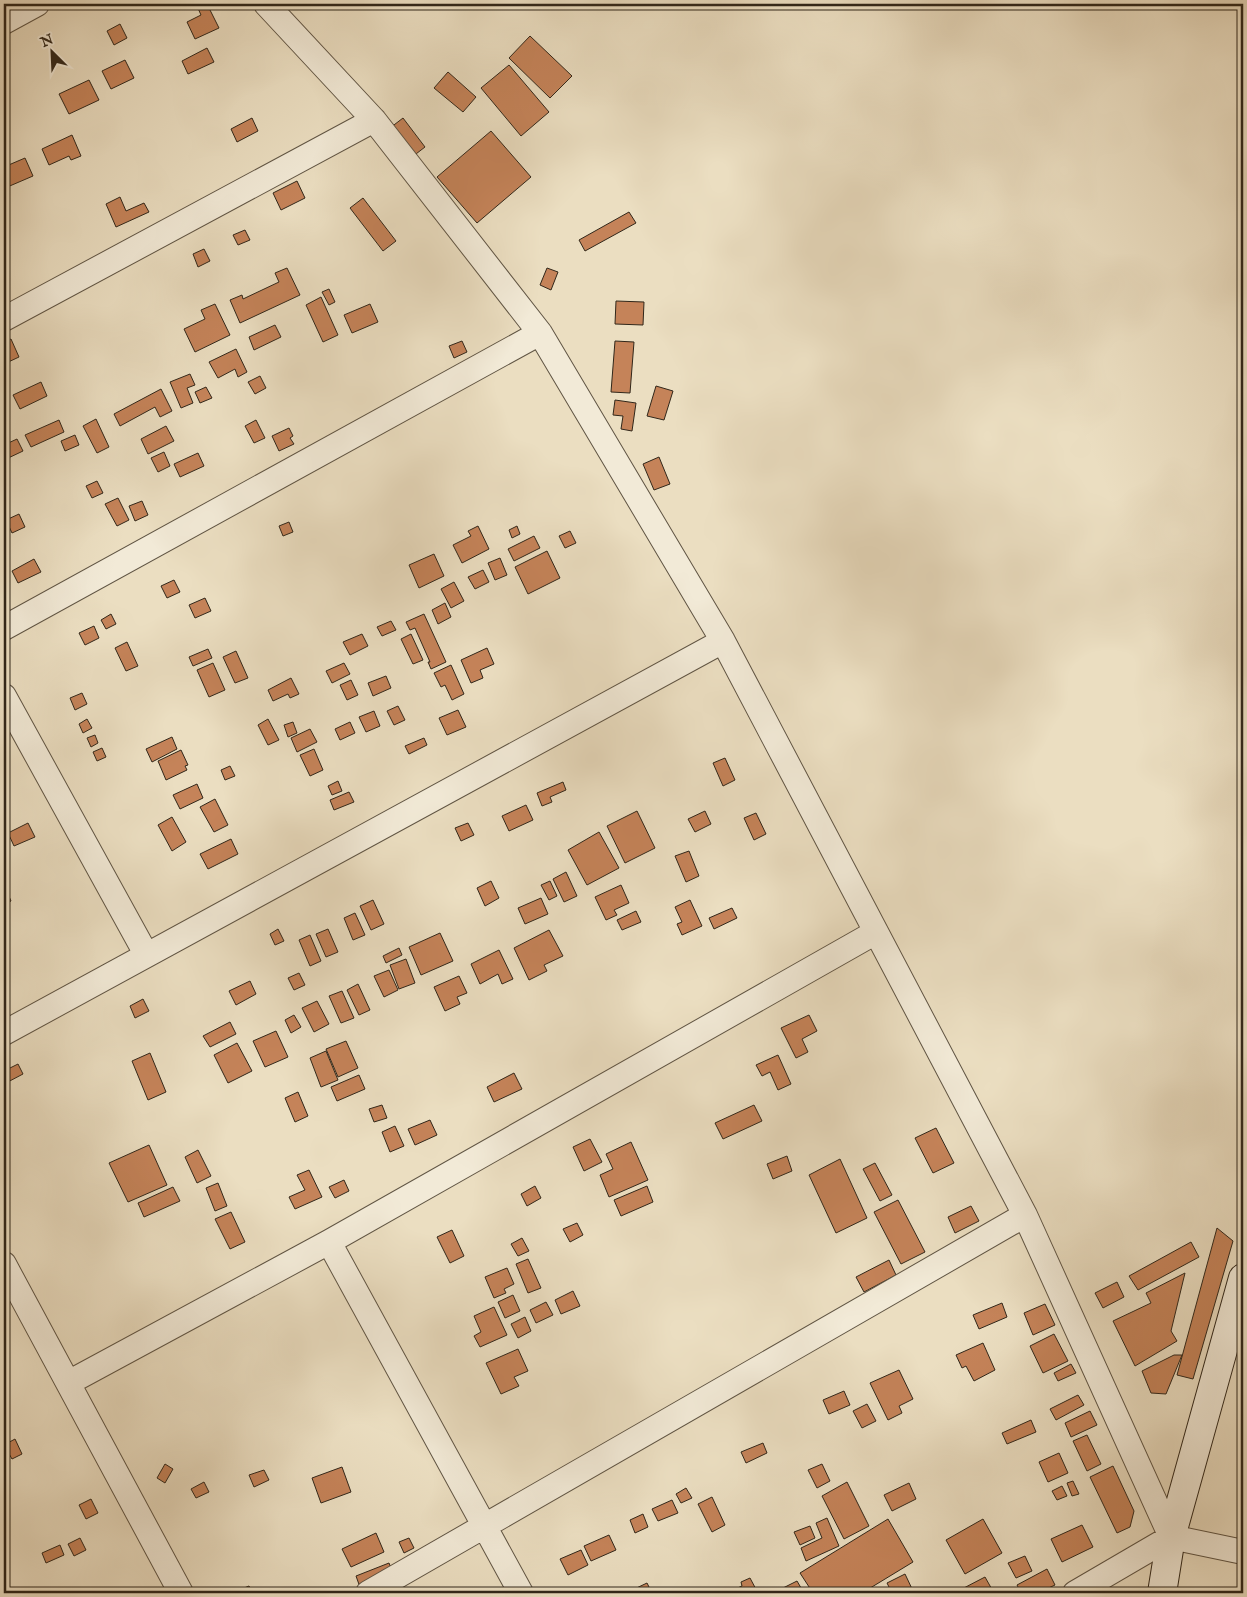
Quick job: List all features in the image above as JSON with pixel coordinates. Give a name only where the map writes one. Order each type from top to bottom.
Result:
[{"type":"main road","points":[[1162,1593],[1171,1537],[1243,1278]]},
{"type":"street","points":[[4,22],[37,4]]},
{"type":"street","points":[[266,4],[374,120],[540,333],[723,641],[1025,1215],[1171,1537]]},
{"type":"street","points":[[4,318],[374,120]]},
{"type":"street","points":[[4,628],[540,333]]},
{"type":"street","points":[[4,1033],[723,641]]},
{"type":"street","points":[[4,696],[146,954]]},
{"type":"street","points":[[68,1383],[329,1242],[876,932]]},
{"type":"street","points":[[368,1593],[1025,1215]]},
{"type":"street","points":[[329,1242],[521,1593]]},
{"type":"street","points":[[4,1264],[181,1593]]},
{"type":"street","points":[[1075,1593],[1171,1537],[1243,1552]]},
{"type":"building","points":[[207,4],[219,28],[195,39],[187,22],[201,15],[197,6]]},
{"type":"building","points":[[120,24],[127,38],[114,45],[107,31]]},
{"type":"building","points":[[530,36],[572,76],[550,98],[509,58]]},
{"type":"building","points":[[207,48],[214,62],[188,74],[182,61]]},
{"type":"building","points":[[125,60],[134,78],[111,89],[102,71]]},
{"type":"building","points":[[509,65],[549,112],[521,136],[481,88]]},
{"type":"building","points":[[448,72],[476,97],[463,112],[434,88]]},
{"type":"building","points":[[89,80],[99,100],[69,114],[59,94]]},
{"type":"building","points":[[252,118],[258,131],[237,142],[231,129]]},
{"type":"building","points":[[403,118],[425,147],[412,157],[390,128]]},
{"type":"building","points":[[491,131],[531,177],[477,223],[437,177]]},
{"type":"building","points":[[72,135],[81,156],[71,160],[69,156],[49,165],[42,149]]},
{"type":"building","points":[[25,158],[33,176],[5,188],[4,167]]},
{"type":"building","points":[[297,181],[305,198],[281,210],[273,193]]},
{"type":"building","points":[[120,197],[126,211],[144,203],[149,212],[116,227],[106,204]]},
{"type":"building","points":[[363,198],[396,241],[383,251],[350,208]]},
{"type":"building","points":[[629,212],[636,223],[585,251],[579,240]]},
{"type":"building","points":[[245,230],[250,240],[238,245],[233,235]]},
{"type":"building","points":[[204,249],[210,261],[198,267],[193,254]]},
{"type":"building","points":[[287,268],[300,295],[240,323],[230,300],[242,295],[243,299],[279,282],[275,273]]},
{"type":"building","points":[[547,268],[558,272],[551,290],[540,285]]},
{"type":"building","points":[[329,289],[335,302],[329,305],[322,292]]},
{"type":"building","points":[[321,297],[338,335],[323,342],[306,305]]},
{"type":"building","points":[[616,301],[644,302],[643,325],[615,324]]},
{"type":"building","points":[[215,304],[230,335],[195,352],[184,329],[205,319],[201,310]]},
{"type":"building","points":[[370,304],[378,322],[352,333],[344,315]]},
{"type":"building","points":[[275,325],[281,337],[254,350],[249,337]]},
{"type":"building","points":[[11,339],[19,357],[4,364],[4,342]]},
{"type":"building","points":[[462,341],[467,352],[454,358],[449,346]]},
{"type":"building","points":[[615,341],[634,342],[630,393],[611,392]]},
{"type":"building","points":[[236,349],[247,372],[238,377],[235,369],[218,378],[209,362]]},
{"type":"building","points":[[190,374],[195,385],[187,388],[193,403],[181,408],[170,382]]},
{"type":"building","points":[[260,376],[266,388],[255,394],[248,382]]},
{"type":"building","points":[[41,382],[47,396],[20,409],[13,395]]},
{"type":"building","points":[[656,386],[673,391],[664,420],[647,416]]},
{"type":"building","points":[[206,387],[212,398],[200,403],[195,392]]},
{"type":"building","points":[[161,389],[172,411],[160,417],[155,407],[120,426],[114,414]]},
{"type":"building","points":[[615,400],[636,403],[632,431],[621,429],[623,416],[613,415]]},
{"type":"building","points":[[96,419],[109,447],[97,453],[83,426]]},
{"type":"building","points":[[59,420],[64,432],[31,447],[25,435]]},
{"type":"building","points":[[256,420],[265,438],[254,443],[245,426]]},
{"type":"building","points":[[166,426],[174,441],[148,454],[141,439]]},
{"type":"building","points":[[289,428],[293,436],[290,438],[294,444],[279,451],[272,436]]},
{"type":"building","points":[[75,435],[79,445],[65,451],[61,441]]},
{"type":"building","points":[[17,439],[23,451],[4,460],[4,445]]},
{"type":"building","points":[[164,452],[170,466],[158,472],[151,458]]},
{"type":"building","points":[[198,453],[204,466],[180,477],[174,464]]},
{"type":"building","points":[[659,457],[670,484],[654,490],[643,464]]},
{"type":"building","points":[[97,481],[103,493],[92,498],[86,486]]},
{"type":"building","points":[[118,498],[129,520],[117,526],[105,504]]},
{"type":"building","points":[[142,501],[148,515],[135,521],[129,506]]},
{"type":"building","points":[[19,514],[25,527],[12,533],[6,520]]},
{"type":"building","points":[[289,522],[293,532],[283,536],[279,526]]},
{"type":"building","points":[[478,526],[489,549],[462,563],[453,545],[471,536],[468,531]]},
{"type":"building","points":[[517,526],[520,534],[512,538],[509,530]]},
{"type":"building","points":[[570,531],[576,543],[565,548],[559,536]]},
{"type":"building","points":[[534,536],[540,548],[514,561],[508,549]]},
{"type":"building","points":[[547,551],[560,578],[528,594],[515,567]]},
{"type":"building","points":[[434,554],[444,576],[419,588],[409,565]]},
{"type":"building","points":[[500,558],[507,575],[495,580],[488,563]]},
{"type":"building","points":[[34,559],[41,572],[18,583],[12,571]]},
{"type":"building","points":[[483,570],[489,582],[475,589],[468,577]]},
{"type":"building","points":[[174,580],[180,592],[167,598],[161,586]]},
{"type":"building","points":[[454,582],[464,601],[451,608],[441,589]]},
{"type":"building","points":[[205,598],[211,611],[195,618],[189,605]]},
{"type":"building","points":[[445,603],[451,617],[438,624],[432,610]]},
{"type":"building","points":[[111,614],[116,624],[106,629],[101,620]]},
{"type":"building","points":[[424,614],[446,662],[431,669],[428,662],[430,662],[415,628],[410,630],[406,622]]},
{"type":"building","points":[[391,621],[396,630],[382,636],[377,627]]},
{"type":"building","points":[[94,626],[99,638],[85,645],[79,633]]},
{"type":"building","points":[[362,634],[368,646],[350,655],[343,642]]},
{"type":"building","points":[[411,634],[423,660],[413,664],[401,639]]},
{"type":"building","points":[[127,642],[138,666],[126,671],[115,648]]},
{"type":"building","points":[[487,648],[494,664],[480,670],[483,678],[471,683],[461,660]]},
{"type":"building","points":[[208,649],[212,658],[193,666],[189,657]]},
{"type":"building","points":[[236,651],[248,678],[235,683],[223,657]]},
{"type":"building","points":[[213,663],[225,690],[209,697],[197,670]]},
{"type":"building","points":[[344,663],[350,674],[332,683],[326,671]]},
{"type":"building","points":[[451,665],[464,694],[452,700],[445,685],[441,687],[434,673]]},
{"type":"building","points":[[386,676],[391,688],[373,696],[368,683]]},
{"type":"building","points":[[291,678],[299,694],[290,698],[288,694],[273,701],[268,690]]},
{"type":"building","points":[[351,680],[358,695],[347,700],[340,685]]},
{"type":"building","points":[[82,693],[87,704],[75,710],[70,698]]},
{"type":"building","points":[[398,706],[405,720],[394,725],[387,711]]},
{"type":"building","points":[[458,710],[466,727],[447,735],[439,718]]},
{"type":"building","points":[[374,711],[380,726],[366,732],[359,717]]},
{"type":"building","points":[[87,719],[92,728],[83,733],[79,724]]},
{"type":"building","points":[[268,719],[279,740],[268,745],[258,725]]},
{"type":"building","points":[[293,722],[297,733],[288,737],[284,725]]},
{"type":"building","points":[[350,722],[355,733],[340,740],[335,729]]},
{"type":"building","points":[[310,729],[317,742],[297,752],[291,738]]},
{"type":"building","points":[[95,735],[98,743],[91,747],[87,738]]},
{"type":"building","points":[[172,737],[177,749],[152,762],[146,749]]},
{"type":"building","points":[[424,738],[427,745],[409,754],[405,746]]},
{"type":"building","points":[[102,748],[106,757],[97,761],[93,752]]},
{"type":"building","points":[[314,749],[323,770],[310,776],[300,755]]},
{"type":"building","points":[[181,750],[188,765],[185,766],[187,770],[166,780],[158,761]]},
{"type":"building","points":[[725,758],[735,780],[723,786],[713,763]]},
{"type":"building","points":[[230,766],[235,776],[225,780],[221,770]]},
{"type":"building","points":[[338,781],[342,791],[332,795],[328,786]]},
{"type":"building","points":[[563,782],[566,790],[550,797],[552,802],[542,806],[537,793]]},
{"type":"building","points":[[197,784],[203,798],[180,809],[173,795]]},
{"type":"building","points":[[349,792],[354,802],[334,810],[330,800]]},
{"type":"building","points":[[215,799],[228,825],[214,832],[200,807]]},
{"type":"building","points":[[526,805],[533,820],[509,831],[502,816]]},
{"type":"building","points":[[637,811],[655,848],[625,863],[607,826]]},
{"type":"building","points":[[705,811],[711,824],[695,832],[688,819]]},
{"type":"building","points":[[756,813],[766,834],[754,840],[744,818]]},
{"type":"building","points":[[172,817],[186,842],[172,851],[158,825]]},
{"type":"building","points":[[28,823],[35,837],[14,846],[8,833]]},
{"type":"building","points":[[468,823],[474,835],[461,841],[455,828]]},
{"type":"building","points":[[599,832],[619,868],[587,885],[568,850]]},
{"type":"building","points":[[231,839],[238,854],[208,869],[200,854]]},
{"type":"building","points":[[689,851],[699,876],[686,882],[675,856]]},
{"type":"building","points":[[566,872],[577,896],[564,902],[553,879]]},
{"type":"building","points":[[491,881],[499,898],[485,906],[477,888]]},
{"type":"building","points":[[550,881],[557,896],[549,900],[541,885]]},
{"type":"building","points":[[621,885],[629,903],[614,910],[617,915],[606,920],[595,897]]},
{"type":"building","points":[[4,888],[11,901],[4,905]]},
{"type":"building","points":[[541,898],[548,914],[525,924],[518,908]]},
{"type":"building","points":[[373,900],[384,924],[371,930],[360,906]]},
{"type":"building","points":[[690,900],[702,926],[682,935],[677,924],[682,922],[675,907]]},
{"type":"building","points":[[732,908],[737,918],[714,929],[709,918]]},
{"type":"building","points":[[636,911],[641,922],[622,930],[617,920]]},
{"type":"building","points":[[355,913],[365,935],[353,940],[344,918]]},
{"type":"building","points":[[278,929],[284,941],[275,945],[270,934]]},
{"type":"building","points":[[328,929],[338,952],[326,957],[316,934]]},
{"type":"building","points":[[549,930],[563,956],[544,965],[547,971],[529,980],[514,948]]},
{"type":"building","points":[[440,933],[453,961],[421,975],[409,947]]},
{"type":"building","points":[[310,935],[321,961],[310,966],[299,940]]},
{"type":"building","points":[[399,948],[402,955],[386,963],[383,956]]},
{"type":"building","points":[[499,950],[513,979],[502,984],[498,974],[480,984],[471,964]]},
{"type":"building","points":[[406,959],[415,983],[399,989],[390,965]]},
{"type":"building","points":[[389,970],[398,990],[384,997],[374,976]]},
{"type":"building","points":[[299,973],[305,985],[294,990],[288,978]]},
{"type":"building","points":[[459,976],[467,993],[457,997],[460,1004],[445,1011],[434,987]]},
{"type":"building","points":[[250,981],[256,994],[236,1005],[229,991]]},
{"type":"building","points":[[358,984],[370,1010],[359,1015],[347,990]]},
{"type":"building","points":[[342,991],[354,1018],[341,1023],[329,996]]},
{"type":"building","points":[[143,999],[149,1011],[135,1018],[130,1006]]},
{"type":"building","points":[[317,1001],[329,1024],[314,1032],[302,1008]]},
{"type":"building","points":[[294,1015],[301,1027],[291,1033],[285,1020]]},
{"type":"building","points":[[809,1015],[817,1031],[802,1039],[808,1052],[796,1058],[781,1028]]},
{"type":"building","points":[[230,1022],[236,1034],[210,1047],[203,1036]]},
{"type":"building","points":[[276,1031],[288,1057],[265,1067],[253,1041]]},
{"type":"building","points":[[346,1041],[358,1068],[338,1077],[326,1049]]},
{"type":"building","points":[[237,1043],[252,1071],[228,1083],[214,1055]]},
{"type":"building","points":[[326,1051],[338,1080],[321,1087],[310,1058]]},
{"type":"building","points":[[150,1053],[166,1092],[148,1100],[132,1061]]},
{"type":"building","points":[[778,1055],[791,1084],[778,1090],[770,1072],[762,1076],[756,1065]]},
{"type":"building","points":[[18,1064],[23,1074],[4,1084],[4,1071]]},
{"type":"building","points":[[514,1073],[522,1089],[494,1102],[487,1087]]},
{"type":"building","points":[[359,1075],[365,1089],[337,1101],[331,1087]]},
{"type":"building","points":[[298,1092],[308,1116],[295,1122],[285,1098]]},
{"type":"building","points":[[382,1105],[387,1118],[374,1122],[369,1109]]},
{"type":"building","points":[[754,1105],[762,1121],[723,1139],[715,1123]]},
{"type":"building","points":[[430,1120],[437,1135],[415,1145],[408,1129]]},
{"type":"building","points":[[395,1126],[404,1146],[390,1152],[382,1132]]},
{"type":"building","points":[[936,1128],[954,1163],[933,1173],[915,1138]]},
{"type":"building","points":[[590,1139],[602,1162],[584,1171],[573,1147]]},
{"type":"building","points":[[631,1142],[648,1180],[609,1197],[600,1175],[613,1169],[606,1154]]},
{"type":"building","points":[[149,1145],[167,1185],[128,1202],[109,1163]]},
{"type":"building","points":[[198,1150],[211,1176],[197,1183],[185,1157]]},
{"type":"building","points":[[787,1156],[792,1171],[773,1179],[767,1164]]},
{"type":"building","points":[[840,1159],[867,1218],[836,1233],[809,1175]]},
{"type":"building","points":[[875,1163],[892,1195],[880,1201],[863,1169]]},
{"type":"building","points":[[309,1170],[322,1197],[295,1209],[289,1197],[305,1190],[297,1175]]},
{"type":"building","points":[[344,1180],[349,1191],[335,1198],[329,1187]]},
{"type":"building","points":[[218,1183],[227,1206],[215,1211],[206,1188]]},
{"type":"building","points":[[535,1186],[541,1198],[527,1206],[521,1194]]},
{"type":"building","points":[[647,1186],[653,1202],[621,1216],[614,1200]]},
{"type":"building","points":[[173,1187],[180,1201],[144,1217],[138,1203]]},
{"type":"building","points":[[898,1200],[925,1252],[901,1264],[874,1212]]},
{"type":"building","points":[[971,1206],[979,1221],[955,1233],[948,1217]]},
{"type":"building","points":[[231,1212],[245,1242],[230,1249],[215,1219]]},
{"type":"building","points":[[577,1223],[583,1235],[570,1242],[563,1229]]},
{"type":"building","points":[[1217,1228],[1233,1241],[1193,1379],[1177,1375]]},
{"type":"building","points":[[452,1230],[464,1256],[450,1263],[437,1237]]},
{"type":"building","points":[[522,1238],[529,1251],[518,1256],[511,1244]]},
{"type":"building","points":[[1191,1242],[1199,1257],[1138,1290],[1129,1276]]},
{"type":"building","points":[[528,1259],[541,1288],[528,1293],[516,1264]]},
{"type":"building","points":[[889,1260],[896,1275],[864,1292],[856,1277]]},
{"type":"building","points":[[507,1268],[514,1284],[504,1289],[506,1293],[494,1298],[485,1277]]},
{"type":"building","points":[[1185,1273],[1171,1331],[1177,1341],[1135,1366],[1113,1321],[1151,1303],[1146,1293]]},
{"type":"building","points":[[1117,1282],[1124,1297],[1103,1308],[1095,1293]]},
{"type":"building","points":[[573,1291],[580,1306],[561,1314],[555,1300]]},
{"type":"building","points":[[513,1295],[520,1311],[505,1318],[498,1302]]},
{"type":"building","points":[[546,1302],[553,1315],[536,1323],[530,1310]]},
{"type":"building","points":[[1002,1303],[1007,1317],[979,1329],[973,1315]]},
{"type":"building","points":[[1045,1304],[1055,1325],[1033,1335],[1024,1313]]},
{"type":"building","points":[[494,1307],[507,1335],[480,1347],[474,1336],[481,1332],[474,1316]]},
{"type":"building","points":[[525,1317],[531,1331],[518,1338],[511,1324]]},
{"type":"building","points":[[1054,1334],[1068,1361],[1043,1373],[1030,1346]]},
{"type":"building","points":[[983,1343],[995,1370],[974,1381],[966,1366],[962,1368],[956,1355]]},
{"type":"building","points":[[518,1349],[528,1371],[514,1377],[519,1386],[501,1394],[486,1363]]},
{"type":"building","points":[[1174,1355],[1182,1355],[1166,1394],[1151,1393],[1142,1371]]},
{"type":"building","points":[[1071,1364],[1076,1373],[1058,1381],[1054,1373]]},
{"type":"building","points":[[899,1370],[913,1399],[899,1406],[902,1413],[888,1420],[870,1383]]},
{"type":"building","points":[[844,1391],[850,1405],[829,1414],[823,1400]]},
{"type":"building","points":[[1078,1395],[1084,1405],[1056,1420],[1050,1409]]},
{"type":"building","points":[[867,1404],[876,1421],[862,1428],[853,1411]]},
{"type":"building","points":[[1090,1411],[1097,1425],[1071,1437],[1065,1423]]},
{"type":"building","points":[[1031,1420],[1036,1432],[1007,1444],[1002,1433]]},
{"type":"building","points":[[1087,1435],[1101,1464],[1087,1471],[1073,1441]]},
{"type":"building","points":[[15,1439],[22,1454],[12,1459],[4,1445]]},
{"type":"building","points":[[763,1443],[767,1453],[746,1463],[741,1452]]},
{"type":"building","points":[[1059,1453],[1068,1473],[1048,1482],[1039,1462]]},
{"type":"building","points":[[165,1464],[173,1469],[165,1483],[157,1478]]},
{"type":"building","points":[[822,1464],[830,1481],[817,1488],[808,1470]]},
{"type":"building","points":[[1113,1466],[1134,1511],[1130,1527],[1117,1533],[1090,1477]]},
{"type":"building","points":[[342,1467],[351,1492],[321,1503],[312,1478]]},
{"type":"building","points":[[264,1470],[269,1480],[254,1487],[249,1475]]},
{"type":"building","points":[[1073,1481],[1079,1494],[1072,1496],[1067,1483]]},
{"type":"building","points":[[204,1482],[209,1492],[196,1498],[191,1489]]},
{"type":"building","points":[[847,1482],[869,1526],[844,1539],[822,1496]]},
{"type":"building","points":[[909,1483],[916,1499],[892,1511],[884,1495]]},
{"type":"building","points":[[1062,1486],[1067,1496],[1057,1500],[1052,1491]]},
{"type":"building","points":[[686,1488],[692,1498],[681,1503],[676,1494]]},
{"type":"building","points":[[712,1497],[725,1525],[712,1532],[698,1504]]},
{"type":"building","points":[[91,1499],[98,1513],[86,1519],[79,1505]]},
{"type":"building","points":[[672,1500],[678,1513],[658,1521],[652,1509]]},
{"type":"building","points":[[643,1514],[648,1527],[635,1533],[630,1520]]},
{"type":"building","points":[[827,1518],[839,1546],[806,1561],[801,1548],[822,1538],[816,1523]]},
{"type":"building","points":[[888,1519],[913,1562],[862,1593],[813,1593],[800,1573]]},
{"type":"building","points":[[983,1519],[1002,1553],[965,1574],[946,1540]]},
{"type":"building","points":[[1082,1525],[1093,1547],[1062,1562],[1051,1539]]},
{"type":"building","points":[[810,1526],[815,1538],[800,1545],[794,1532]]},
{"type":"building","points":[[376,1533],[384,1552],[351,1567],[342,1549]]},
{"type":"building","points":[[609,1535],[616,1550],[591,1561],[584,1546]]},
{"type":"building","points":[[80,1538],[86,1550],[74,1556],[68,1544]]},
{"type":"building","points":[[409,1538],[414,1548],[404,1553],[399,1542]]},
{"type":"building","points":[[60,1545],[64,1555],[46,1563],[42,1553]]},
{"type":"building","points":[[581,1550],[588,1565],[568,1575],[560,1559]]},
{"type":"building","points":[[1025,1556],[1032,1571],[1016,1578],[1008,1563]]},
{"type":"building","points":[[389,1563],[394,1576],[361,1590],[356,1576]]},
{"type":"building","points":[[1047,1569],[1055,1585],[1038,1593],[1021,1593],[1017,1585]]},
{"type":"building","points":[[905,1574],[914,1593],[892,1593],[887,1583]]},
{"type":"building","points":[[985,1577],[994,1593],[962,1593],[960,1590]]},
{"type":"building","points":[[750,1578],[758,1593],[726,1593],[742,1586],[741,1582]]},
{"type":"building","points":[[797,1581],[804,1593],[773,1593]]},
{"type":"building","points":[[647,1583],[652,1593],[626,1593]]},
{"type":"building","points":[[249,1586],[253,1593],[240,1593],[239,1590]]}]
